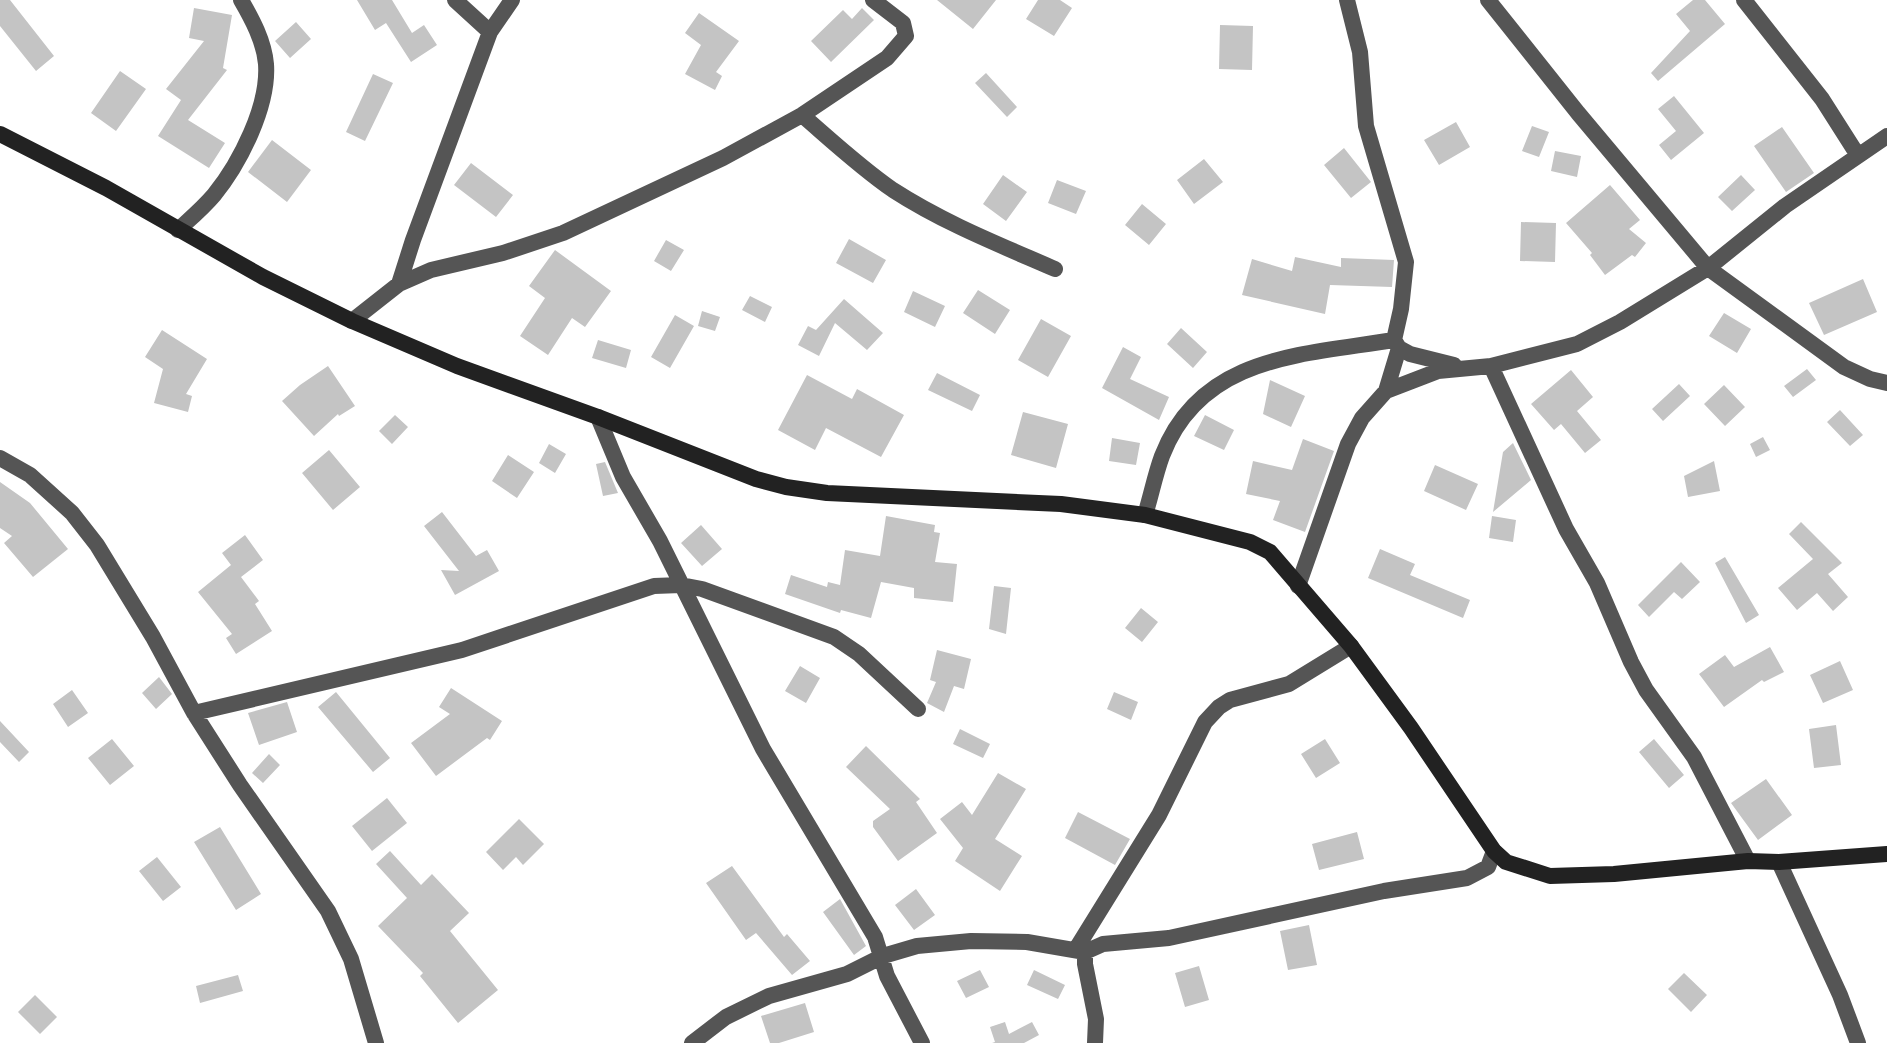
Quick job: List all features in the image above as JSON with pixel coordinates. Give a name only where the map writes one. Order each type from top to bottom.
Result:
[{"type":"street","points":[[178,230],[212,197],[229,174],[260,109],[266,64],[256,25],[241,0]]},
{"type":"street","points":[[455,0],[490,32]]},
{"type":"street","points":[[399,284],[490,32],[512,0]]},
{"type":"street","points":[[352,321],[399,284],[431,270],[503,253],[563,233],[723,158],[802,115],[887,58],[906,36],[903,23],[873,0]]},
{"type":"street","points":[[1347,0],[1360,52],[1370,147],[1406,262],[1396,344],[1386,391]]},
{"type":"street","points":[[1488,0],[1708,268],[1844,367],[1887,383]]},
{"type":"street","points":[[1744,0],[1822,99],[1857,154]]},
{"type":"street","points":[[802,115],[859,165],[925,209],[958,227],[1055,269]]},
{"type":"street","points":[[0,134],[106,188],[263,277],[352,321],[457,366],[756,479],[827,493],[1061,504],[1145,515],[1250,542],[1270,552],[1351,646],[1494,851],[1506,862],[1550,876],[1887,854]]},
{"type":"street","points":[[1298,586],[1348,444],[1362,418],[1386,391],[1438,371],[1491,366],[1577,344],[1620,322],[1708,268],[1785,206],[1887,136]]},
{"type":"street","points":[[1145,515],[1162,456],[1175,430],[1188,412],[1231,376],[1273,360],[1396,344],[1410,354],[1463,367]]},
{"type":"street","points":[[1491,366],[1566,529],[1597,583],[1631,662],[1646,690],[1694,757],[1748,861]]},
{"type":"street","points":[[598,417],[623,477],[660,541],[763,749],[875,937],[896,997],[922,1043]]},
{"type":"street","points":[[0,458],[30,475],[72,513],[97,545],[153,637],[194,713],[328,911],[351,959],[376,1043]]},
{"type":"street","points":[[194,713],[462,650],[654,586],[681,585],[754,606],[834,637],[859,654],[918,709]]},
{"type":"street","points":[[1080,951],[1159,815],[1205,722],[1230,700],[1289,684],[1351,646]]},
{"type":"street","points":[[692,1043],[726,1017],[769,996],[847,974],[883,956],[917,946],[971,941],[1027,942],[1080,951],[1103,944],[1169,938],[1369,894],[1467,878],[1488,867],[1494,851]]},
{"type":"street","points":[[1779,862],[1840,995],[1858,1043]]},
{"type":"street","points":[[1080,951],[1096,1019],[1095,1043]]},
{"type":"building","points":[[0,0],[10,0],[54,56],[36,71],[0,26]]},
{"type":"building","points":[[357,0],[392,0],[412,33],[424,25],[437,45],[411,62],[386,23],[375,30]]},
{"type":"building","points":[[937,0],[996,0],[973,29]]},
{"type":"building","points":[[1038,0],[1060,0],[1072,8],[1054,36],[1026,19]]},
{"type":"building","points":[[1693,0],[1705,0],[1725,24],[1658,81],[1651,73],[1690,31],[1676,14]]},
{"type":"building","points":[[194,8],[232,15],[223,68],[227,70],[188,120],[225,143],[209,168],[158,136],[181,100],[166,89],[204,41],[189,38]]},
{"type":"building","points":[[862,8],[874,20],[831,62],[811,41],[843,10],[852,19]]},
{"type":"building","points":[[699,13],[739,41],[716,72],[722,76],[715,90],[685,74],[701,45],[685,33]]},
{"type":"building","points":[[296,22],[311,39],[290,58],[275,41]]},
{"type":"building","points":[[1220,25],[1253,26],[1252,70],[1219,69]]},
{"type":"building","points":[[120,71],[146,89],[116,131],[91,113]]},
{"type":"building","points":[[986,73],[1017,107],[1007,117],[975,83]]},
{"type":"building","points":[[373,74],[393,83],[365,141],[346,132]]},
{"type":"building","points":[[1674,96],[1704,133],[1671,160],[1659,145],[1676,131],[1658,109]]},
{"type":"building","points":[[1456,122],[1470,147],[1439,165],[1424,140]]},
{"type":"building","points":[[1532,126],[1549,132],[1539,157],[1522,151]]},
{"type":"building","points":[[1782,127],[1814,173],[1786,192],[1754,146]]},
{"type":"building","points":[[272,140],[311,170],[287,202],[248,172]]},
{"type":"building","points":[[1344,148],[1371,182],[1351,198],[1324,165]]},
{"type":"building","points":[[1555,151],[1581,156],[1577,177],[1551,171]]},
{"type":"building","points":[[1204,159],[1223,182],[1194,204],[1177,180]]},
{"type":"building","points":[[471,163],[513,195],[496,217],[454,185]]},
{"type":"building","points":[[1003,175],[1027,192],[1006,221],[983,204]]},
{"type":"building","points":[[1741,175],[1755,190],[1732,211],[1718,197]]},
{"type":"building","points":[[1057,180],[1086,191],[1076,214],[1048,203]]},
{"type":"building","points":[[1610,185],[1640,220],[1629,229],[1646,243],[1635,257],[1632,255],[1605,275],[1590,255],[1592,253],[1566,223]]},
{"type":"building","points":[[1142,204],[1166,224],[1149,245],[1125,225]]},
{"type":"building","points":[[1521,222],[1556,223],[1555,262],[1520,261]]},
{"type":"building","points":[[849,239],[886,260],[873,283],[836,263]]},
{"type":"building","points":[[666,240],[684,250],[671,271],[654,261]]},
{"type":"building","points":[[555,250],[611,291],[585,327],[572,318],[548,355],[520,336],[545,298],[529,286]]},
{"type":"building","points":[[1295,257],[1341,267],[1341,258],[1394,260],[1392,287],[1330,285],[1325,314],[1242,295],[1252,259],[1292,271]]},
{"type":"building","points":[[1863,279],[1877,312],[1824,335],[1809,303]]},
{"type":"building","points":[[978,290],[1010,310],[995,334],[963,313]]},
{"type":"building","points":[[913,291],[945,306],[935,327],[904,312]]},
{"type":"building","points":[[750,296],[772,307],[765,322],[742,310]]},
{"type":"building","points":[[844,299],[883,333],[867,350],[835,323],[819,356],[798,345],[808,326],[816,330]]},
{"type":"building","points":[[702,311],[720,317],[715,331],[698,326]]},
{"type":"building","points":[[1724,313],[1751,329],[1737,353],[1709,336]]},
{"type":"building","points":[[675,315],[694,326],[670,368],[651,357]]},
{"type":"building","points":[[1041,319],[1071,336],[1048,377],[1018,360]]},
{"type":"building","points":[[1181,328],[1207,352],[1193,368],[1167,344]]},
{"type":"building","points":[[162,330],[207,359],[186,394],[192,396],[188,412],[154,403],[163,369],[145,357]]},
{"type":"building","points":[[598,340],[631,350],[626,368],[592,358]]},
{"type":"building","points":[[1123,347],[1141,357],[1130,379],[1169,397],[1159,420],[1102,388]]},
{"type":"building","points":[[328,366],[355,406],[338,414],[314,436],[282,401]]},
{"type":"building","points":[[1807,369],[1816,380],[1793,397],[1784,386]]},
{"type":"building","points":[[1571,370],[1593,397],[1577,411],[1601,440],[1585,453],[1561,424],[1554,430],[1531,404]]},
{"type":"building","points":[[937,373],[980,395],[972,411],[928,390]]},
{"type":"building","points":[[807,375],[852,399],[857,389],[904,415],[881,457],[826,428],[815,450],[778,430]]},
{"type":"building","points":[[1270,380],[1305,396],[1291,427],[1263,414]]},
{"type":"building","points":[[1679,384],[1690,396],[1663,421],[1652,409]]},
{"type":"building","points":[[1724,385],[1745,407],[1725,426],[1704,404]]},
{"type":"building","points":[[1840,410],[1863,435],[1850,446],[1827,422]]},
{"type":"building","points":[[1023,412],[1068,424],[1056,468],[1011,455]]},
{"type":"building","points":[[395,415],[408,427],[392,444],[379,431]]},
{"type":"building","points":[[1205,415],[1234,430],[1224,450],[1194,436]]},
{"type":"building","points":[[1763,437],[1770,450],[1756,457],[1750,444]]},
{"type":"building","points":[[1112,438],[1140,443],[1136,465],[1109,461]]},
{"type":"building","points":[[1303,439],[1334,451],[1305,532],[1273,520],[1280,501],[1246,494],[1253,461],[1292,470]]},
{"type":"building","points":[[1513,443],[1531,480],[1493,512],[1503,452]]},
{"type":"building","points":[[549,444],[566,454],[555,473],[539,463]]},
{"type":"building","points":[[329,450],[360,487],[333,510],[302,473]]},
{"type":"building","points":[[508,455],[534,472],[517,498],[492,481]]},
{"type":"building","points":[[1714,461],[1720,491],[1688,497],[1684,476]]},
{"type":"building","points":[[605,462],[618,493],[603,496],[596,464]]},
{"type":"building","points":[[1435,465],[1478,484],[1466,510],[1424,491]]},
{"type":"building","points":[[0,482],[30,503],[68,549],[33,577],[4,543],[12,536],[0,528]]},
{"type":"building","points":[[442,512],[476,556],[487,550],[499,571],[455,595],[441,570],[459,571],[424,526]]},
{"type":"building","points":[[886,516],[935,525],[934,532],[940,533],[935,562],[957,564],[953,602],[914,598],[914,588],[881,582],[871,618],[841,610],[840,613],[785,594],[791,575],[827,587],[828,582],[840,585],[845,550],[880,556]]},
{"type":"building","points":[[1492,516],[1516,520],[1513,542],[1489,538]]},
{"type":"building","points":[[1801,522],[1842,563],[1828,574],[1848,597],[1833,611],[1817,593],[1797,610],[1778,588],[1813,559],[1789,534]]},
{"type":"building","points":[[701,525],[722,549],[702,566],[681,543]]},
{"type":"building","points":[[245,535],[263,560],[241,577],[259,601],[255,604],[272,631],[236,654],[226,638],[232,634],[198,592],[231,565],[222,553]]},
{"type":"building","points":[[1380,549],[1415,564],[1410,575],[1470,600],[1463,618],[1368,578]]},
{"type":"building","points":[[1725,557],[1759,615],[1746,623],[1715,563]]},
{"type":"building","points":[[1681,562],[1700,582],[1682,599],[1674,592],[1649,617],[1638,605]]},
{"type":"building","points":[[994,586],[1011,588],[1006,634],[989,629]]},
{"type":"building","points":[[1141,608],[1158,622],[1142,642],[1125,628]]},
{"type":"building","points":[[1770,647],[1784,672],[1764,682],[1762,680],[1724,707],[1699,674],[1725,655],[1734,667]]},
{"type":"building","points":[[937,650],[971,659],[964,689],[954,686],[944,712],[927,703],[936,682],[930,680]]},
{"type":"building","points":[[1840,661],[1853,690],[1823,703],[1810,675]]},
{"type":"building","points":[[800,666],[820,678],[806,703],[785,691]]},
{"type":"building","points":[[159,677],[172,694],[156,709],[142,693]]},
{"type":"building","points":[[451,688],[502,721],[490,740],[487,738],[436,776],[411,743],[450,714],[439,707]]},
{"type":"building","points":[[72,690],[88,713],[68,727],[53,704]]},
{"type":"building","points":[[336,692],[390,758],[373,772],[318,707]]},
{"type":"building","points":[[1114,692],[1138,702],[1131,720],[1107,709]]},
{"type":"building","points":[[287,702],[297,732],[259,745],[248,713]]},
{"type":"building","points":[[0,721],[29,752],[19,762],[0,742]]},
{"type":"building","points":[[1836,725],[1841,765],[1814,768],[1809,729]]},
{"type":"building","points":[[960,729],[990,744],[983,758],[953,744]]},
{"type":"building","points":[[112,739],[134,766],[110,785],[88,758]]},
{"type":"building","points":[[1325,739],[1340,763],[1316,778],[1301,754]]},
{"type":"building","points":[[1654,739],[1684,775],[1669,788],[1639,752]]},
{"type":"building","points":[[866,746],[920,799],[916,802],[937,833],[898,861],[873,827],[873,821],[890,809],[846,767]]},
{"type":"building","points":[[269,754],[280,765],[263,783],[252,773]]},
{"type":"building","points":[[998,773],[1026,789],[995,839],[1022,856],[1000,891],[955,861],[963,848],[940,819],[962,802],[972,815]]},
{"type":"building","points":[[1766,779],[1792,815],[1758,840],[1731,803]]},
{"type":"building","points":[[387,798],[407,823],[372,851],[352,826]]},
{"type":"building","points":[[1078,812],[1130,839],[1115,865],[1065,838]]},
{"type":"building","points":[[519,819],[544,844],[523,865],[516,857],[503,870],[486,852]]},
{"type":"building","points":[[220,827],[261,894],[236,910],[194,842]]},
{"type":"building","points":[[1357,832],[1364,859],[1319,870],[1312,844]]},
{"type":"building","points":[[390,851],[421,885],[432,874],[469,913],[450,931],[498,990],[458,1023],[420,976],[423,973],[378,926],[407,898],[376,864]]},
{"type":"building","points":[[157,857],[181,887],[163,901],[139,871]]},
{"type":"building","points":[[732,866],[784,937],[787,934],[810,961],[792,975],[756,933],[746,940],[706,883]]},
{"type":"building","points":[[916,889],[935,915],[914,930],[895,905]]},
{"type":"building","points":[[840,899],[866,946],[854,955],[823,912]]},
{"type":"building","points":[[1309,925],[1317,965],[1288,970],[1280,931]]},
{"type":"building","points":[[1199,966],[1209,1000],[1185,1007],[1175,973]]},
{"type":"building","points":[[980,970],[989,987],[966,998],[957,981]]},
{"type":"building","points":[[1034,970],[1065,985],[1058,999],[1027,985]]},
{"type":"building","points":[[1684,973],[1707,995],[1691,1012],[1668,989]]},
{"type":"building","points":[[238,975],[243,991],[200,1003],[196,986]]},
{"type":"building","points":[[35,995],[57,1017],[40,1034],[18,1012]]},
{"type":"building","points":[[805,1003],[814,1032],[770,1043],[761,1016]]},
{"type":"building","points":[[1005,1022],[1009,1034],[1032,1022],[1039,1035],[1024,1043],[992,1043],[995,1042],[990,1027]]}]
